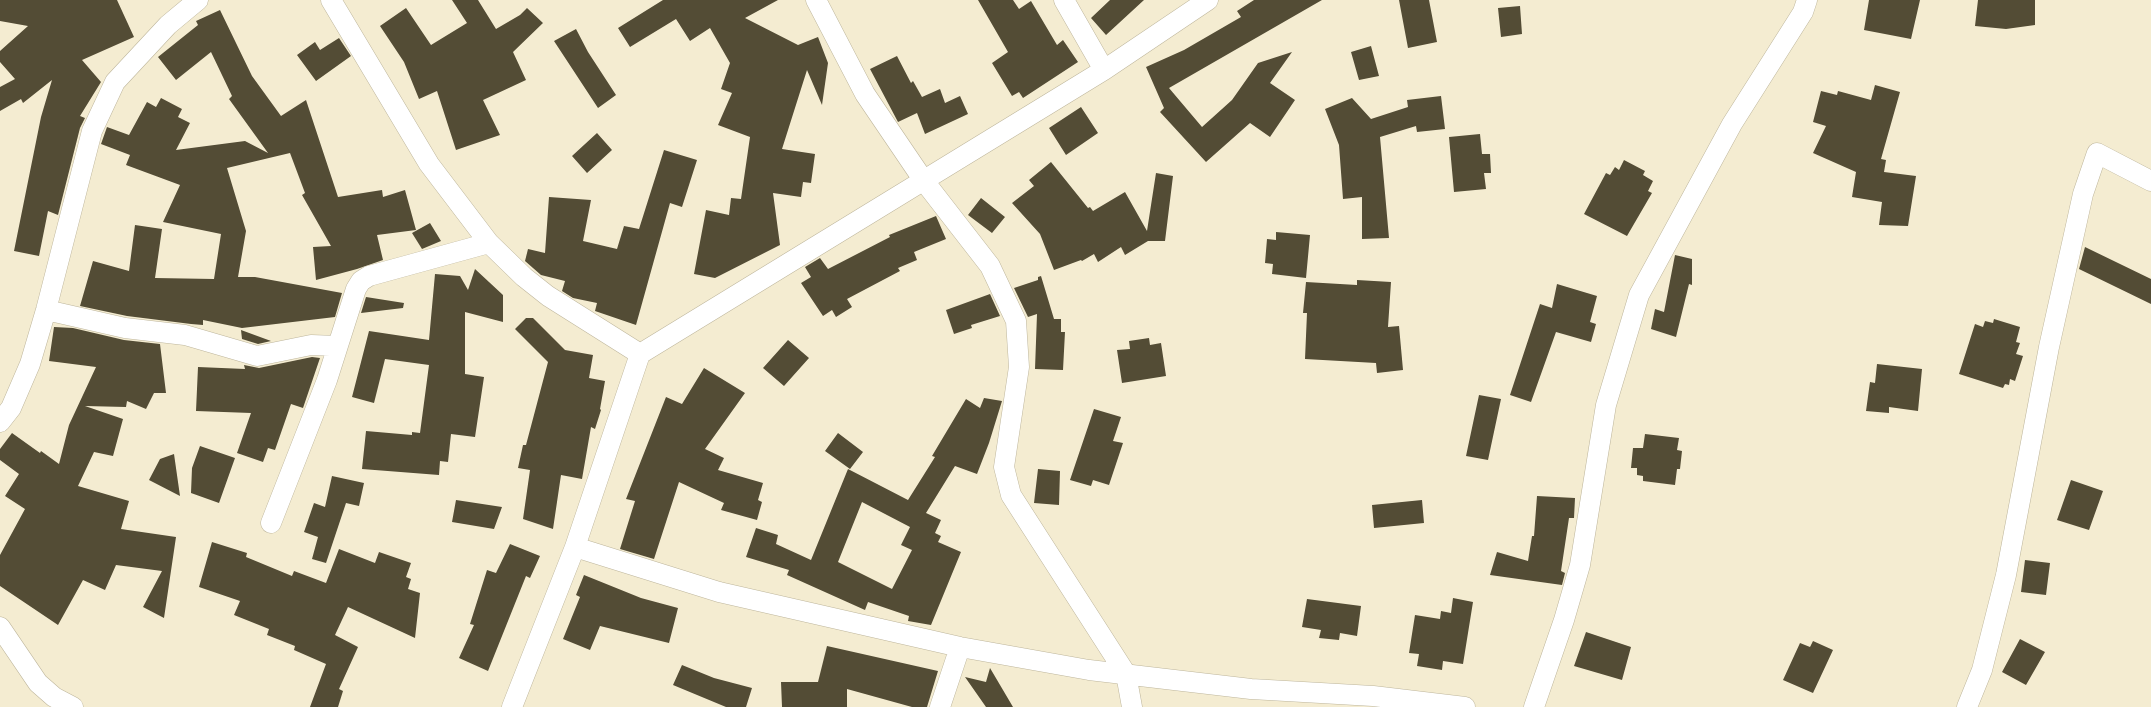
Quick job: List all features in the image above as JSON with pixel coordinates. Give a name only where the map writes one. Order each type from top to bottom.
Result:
[{"type":"street","points":[[0,422],[10,408],[30,364],[46,310],[92,131],[115,82],[168,25],[198,0]]},
{"type":"street","points":[[331,0],[429,164],[489,243],[524,277],[548,296],[640,354]]},
{"type":"street","points":[[816,0],[865,94],[924,181],[990,266],[1016,321],[1019,367],[1004,467],[1011,495],[1126,674],[1132,707]]},
{"type":"street","points":[[1064,0],[1104,70]]},
{"type":"street","points":[[512,707],[575,547],[640,354],[1104,70],[1208,0]]},
{"type":"street","points":[[1534,707],[1564,620],[1580,565],[1606,405],[1639,295],[1732,124],[1803,12],[1808,0]]},
{"type":"street","points":[[1967,707],[1982,670],[2006,575],[2052,337],[2083,194],[2097,153],[2151,181]]},
{"type":"street","points":[[271,523],[312,418],[356,289],[369,276],[489,243]]},
{"type":"street","points":[[46,310],[124,328],[185,335],[257,356],[311,345],[337,346]]},
{"type":"street","points":[[575,547],[719,592],[960,648],[1126,674],[1251,689],[1373,696],[1465,707]]},
{"type":"street","points":[[0,627],[38,683],[54,697],[73,707]]},
{"type":"street","points":[[940,707],[960,648]]},
{"type":"building","points":[[0,0],[117,0],[134,37],[82,60],[101,82],[80,116],[85,118],[80,128],[58,215],[48,211],[39,256],[14,251],[41,117],[52,80],[23,103],[21,99],[0,111],[0,87],[15,79],[0,62],[0,51],[28,26],[0,21]]},
{"type":"building","points":[[452,0],[478,0],[496,29],[520,15],[527,8],[543,23],[513,52],[526,80],[483,100],[500,135],[456,150],[437,91],[419,99],[404,62],[380,26],[406,8],[431,45],[467,23]]},
{"type":"building","points":[[663,0],[778,0],[745,18],[798,45],[818,37],[828,63],[822,105],[807,70],[782,149],[815,154],[811,183],[803,182],[801,197],[773,193],[780,245],[715,278],[694,274],[706,210],[729,215],[731,198],[741,199],[750,137],[718,125],[732,93],[721,89],[730,63],[710,28],[690,41],[676,19],[630,47],[618,28]]},
{"type":"building","points":[[978,0],[1013,0],[1019,9],[1031,1],[1057,45],[1063,40],[1078,62],[1023,98],[1019,92],[1012,96],[992,63],[1008,52]]},
{"type":"building","points":[[1110,0],[1144,0],[1106,35],[1091,18]]},
{"type":"building","points":[[1254,0],[1322,0],[1169,88],[1202,127],[1232,100],[1258,63],[1292,52],[1270,83],[1295,100],[1270,137],[1250,123],[1206,162],[1160,112],[1164,108],[1146,67],[1184,50],[1241,17],[1237,11]]},
{"type":"building","points":[[1399,0],[1429,0],[1437,42],[1408,48]]},
{"type":"building","points":[[1869,0],[1920,0],[1911,39],[1864,30]]},
{"type":"building","points":[[1978,0],[2035,0],[2035,25],[2006,29],[1975,26]]},
{"type":"building","points":[[1520,6],[1522,34],[1501,37],[1498,8]]},
{"type":"building","points":[[220,10],[252,76],[281,116],[306,100],[338,197],[382,190],[383,197],[405,190],[416,230],[377,235],[383,260],[316,280],[313,247],[331,246],[302,195],[305,193],[290,153],[227,168],[246,231],[238,277],[255,277],[342,293],[335,317],[242,328],[203,320],[203,325],[127,316],[80,306],[93,261],[129,271],[135,225],[162,229],[155,278],[214,279],[221,234],[163,222],[180,185],[126,165],[130,155],[101,144],[107,127],[129,135],[147,102],[156,107],[161,98],[182,109],[178,117],[190,123],[176,150],[245,141],[268,153],[229,99],[232,96],[211,52],[176,80],[158,57],[198,25],[196,21]]},
{"type":"building","points":[[576,29],[588,52],[616,95],[598,108],[554,41]]},
{"type":"building","points":[[339,38],[351,56],[316,81],[297,55],[315,42],[320,50]]},
{"type":"building","points":[[1371,46],[1379,76],[1359,80],[1351,52]]},
{"type":"building","points":[[897,56],[911,83],[913,81],[922,97],[940,89],[945,103],[960,96],[968,114],[925,134],[917,113],[898,122],[870,69]]},
{"type":"building","points":[[1875,85],[1900,92],[1881,159],[1886,160],[1884,172],[1916,176],[1908,226],[1879,225],[1882,202],[1852,197],[1856,172],[1813,153],[1826,126],[1813,122],[1821,91],[1837,95],[1838,91],[1871,100]]},
{"type":"building","points":[[1441,96],[1445,129],[1417,132],[1416,126],[1380,137],[1389,238],[1362,239],[1362,197],[1343,199],[1339,145],[1325,109],[1352,98],[1371,119],[1408,107],[1407,100]]},
{"type":"building","points":[[1081,107],[1098,133],[1066,155],[1049,128]]},
{"type":"building","points":[[597,133],[612,150],[587,173],[572,156]]},
{"type":"building","points":[[1480,134],[1482,154],[1490,154],[1491,173],[1484,173],[1486,189],[1454,192],[1449,137]]},
{"type":"building","points":[[664,150],[697,160],[682,207],[670,203],[636,325],[595,311],[597,303],[573,298],[562,291],[565,281],[541,275],[525,261],[528,249],[545,253],[549,197],[591,200],[583,241],[617,249],[624,226],[639,229]]},
{"type":"building","points":[[1624,160],[1645,171],[1643,175],[1653,181],[1648,191],[1652,193],[1627,236],[1584,214],[1606,173],[1610,175],[1615,167],[1619,170]]},
{"type":"building","points":[[1051,162],[1088,208],[1090,207],[1093,211],[1125,192],[1147,231],[1156,173],[1173,176],[1165,241],[1148,241],[1125,255],[1121,247],[1098,262],[1094,254],[1082,261],[1054,270],[1040,234],[1012,203],[1034,186],[1029,180]]},
{"type":"building","points":[[981,198],[1005,217],[992,233],[968,215]]},
{"type":"building","points":[[936,216],[946,239],[914,252],[917,260],[898,268],[900,271],[847,299],[852,307],[836,317],[832,310],[823,316],[801,283],[811,277],[805,267],[820,258],[828,269],[890,237],[889,235]]},
{"type":"building","points":[[430,223],[441,241],[422,249],[412,233]]},
{"type":"building","points":[[1276,232],[1310,235],[1306,278],[1272,274],[1273,264],[1265,263],[1267,239],[1276,240]]},
{"type":"building","points":[[2085,247],[2151,279],[2151,304],[2079,269]]},
{"type":"building","points":[[1675,255],[1692,259],[1692,285],[1689,284],[1676,337],[1651,329],[1655,309],[1664,312]]},
{"type":"building","points":[[475,269],[503,295],[503,322],[465,312],[465,374],[484,377],[475,437],[451,434],[448,462],[440,461],[439,475],[362,469],[366,431],[412,435],[412,432],[420,433],[429,365],[385,359],[374,403],[352,397],[369,331],[429,340],[435,274],[460,276],[468,290]]},
{"type":"building","points":[[1041,276],[1054,319],[1061,319],[1061,332],[1065,332],[1063,370],[1035,369],[1037,314],[1028,317],[1014,288],[1038,280],[1038,277]]},
{"type":"building","points":[[1357,280],[1391,282],[1388,327],[1399,326],[1403,370],[1377,373],[1376,363],[1305,359],[1307,313],[1303,313],[1306,282],[1357,285]]},
{"type":"building","points":[[1557,284],[1597,296],[1590,322],[1596,324],[1591,342],[1556,332],[1531,402],[1510,395],[1540,304],[1552,308]]},
{"type":"building","points":[[990,294],[1000,316],[971,325],[972,328],[954,334],[946,310]]},
{"type":"building","points":[[366,297],[404,303],[403,308],[361,313]]},
{"type":"building","points":[[526,318],[533,318],[565,350],[593,355],[589,378],[605,381],[601,410],[595,429],[591,427],[582,479],[561,475],[553,529],[523,519],[530,470],[518,468],[548,362],[515,329]]},
{"type":"building","points":[[1994,319],[2020,327],[2016,342],[2020,343],[2016,354],[2023,356],[2015,381],[2010,379],[2009,385],[2005,384],[2003,388],[1959,374],[1975,324],[1983,327],[1985,321],[1993,323]]},
{"type":"building","points":[[54,327],[73,328],[124,340],[160,344],[166,393],[154,393],[146,409],[127,401],[126,407],[85,406],[123,419],[113,456],[94,452],[78,486],[129,501],[121,529],[176,537],[164,618],[143,607],[162,571],[116,565],[105,590],[83,580],[58,625],[0,586],[0,555],[25,509],[5,496],[19,474],[0,460],[0,449],[12,433],[59,464],[69,425],[96,367],[49,361]]},
{"type":"building","points":[[241,330],[271,341],[258,344],[242,339]]},
{"type":"building","points":[[1149,338],[1150,345],[1161,343],[1166,376],[1122,383],[1117,350],[1130,349],[1129,341]]},
{"type":"building","points":[[788,340],[809,358],[784,386],[763,368]]},
{"type":"building","points":[[312,357],[320,358],[303,408],[291,404],[275,450],[268,448],[263,462],[237,453],[251,413],[196,411],[198,367],[245,369],[244,365],[259,368]]},
{"type":"building","points":[[1877,364],[1922,369],[1918,411],[1889,407],[1889,413],[1866,411],[1870,382],[1875,383]]},
{"type":"building","points":[[704,368],[745,393],[705,449],[724,458],[718,470],[763,483],[758,500],[762,502],[757,520],[721,510],[724,503],[679,482],[654,559],[620,549],[635,501],[626,499],[666,397],[682,404]]},
{"type":"building","points":[[1479,395],[1501,399],[1488,460],[1466,456]]},
{"type":"building","points":[[984,398],[1002,401],[977,474],[955,466],[926,513],[941,520],[935,533],[941,536],[938,542],[961,552],[931,625],[908,621],[909,616],[868,602],[865,610],[787,575],[789,570],[746,557],[756,528],[778,535],[776,544],[811,560],[848,469],[908,500],[935,457],[932,456],[966,399],[980,408]],"holes":[[[862,502],[910,527],[901,545],[912,550],[892,589],[838,562]]]},
{"type":"building","points":[[1094,409],[1121,417],[1113,441],[1123,443],[1109,485],[1093,480],[1091,486],[1070,480]]},
{"type":"building","points":[[838,433],[863,452],[850,469],[825,451]]},
{"type":"building","points":[[1645,434],[1679,438],[1677,450],[1682,451],[1680,469],[1677,469],[1675,485],[1643,481],[1643,476],[1637,475],[1637,468],[1631,468],[1633,448],[1643,448]]},
{"type":"building","points":[[200,446],[235,458],[219,503],[191,493],[192,468]]},
{"type":"building","points":[[174,454],[180,496],[149,480],[160,459]]},
{"type":"building","points":[[1038,469],[1060,471],[1059,505],[1034,503]]},
{"type":"building","points":[[332,476],[364,483],[359,506],[346,503],[326,563],[312,559],[318,537],[304,532],[314,503],[325,507]]},
{"type":"building","points":[[2071,480],[2103,491],[2089,530],[2057,520]]},
{"type":"building","points":[[1537,496],[1575,498],[1574,518],[1569,518],[1561,571],[1565,573],[1562,585],[1490,575],[1497,552],[1528,561],[1532,536],[1534,536]]},
{"type":"building","points":[[456,500],[502,507],[494,529],[452,522]]},
{"type":"building","points":[[1422,500],[1424,523],[1374,528],[1372,505]]},
{"type":"building","points":[[212,542],[247,553],[246,557],[292,576],[294,571],[326,583],[339,549],[375,563],[379,552],[411,563],[406,577],[411,579],[408,589],[420,593],[415,638],[348,607],[335,635],[358,647],[339,689],[343,691],[338,707],[310,707],[326,664],[294,650],[295,646],[267,635],[269,629],[234,615],[240,601],[199,587]]},
{"type":"building","points":[[510,544],[540,556],[530,578],[526,576],[488,671],[459,658],[474,625],[470,624],[487,570],[496,573]]},
{"type":"building","points":[[2025,560],[2050,563],[2046,595],[2021,592]]},
{"type":"building","points":[[584,575],[641,598],[678,608],[669,643],[600,626],[590,650],[563,639],[580,597],[576,595]]},
{"type":"building","points":[[1453,598],[1473,602],[1463,664],[1443,661],[1442,670],[1417,666],[1419,654],[1409,653],[1415,615],[1440,619],[1441,611],[1451,613]]},
{"type":"building","points":[[1307,599],[1361,606],[1357,636],[1340,633],[1339,640],[1319,638],[1321,630],[1302,627]]},
{"type":"building","points":[[1586,632],[1631,647],[1622,680],[1574,666]]},
{"type":"building","points":[[2020,639],[2045,652],[2026,685],[2002,672]]},
{"type":"building","points":[[1813,641],[1833,650],[1813,693],[1783,680],[1800,643],[1810,647]]},
{"type":"building","points":[[827,646],[938,671],[927,707],[912,707],[847,689],[847,707],[782,707],[781,682],[818,682]]},
{"type":"building","points":[[682,665],[714,678],[752,688],[746,707],[726,707],[673,685]]},
{"type":"building","points":[[990,668],[1013,707],[986,707],[965,677],[986,682]]}]
